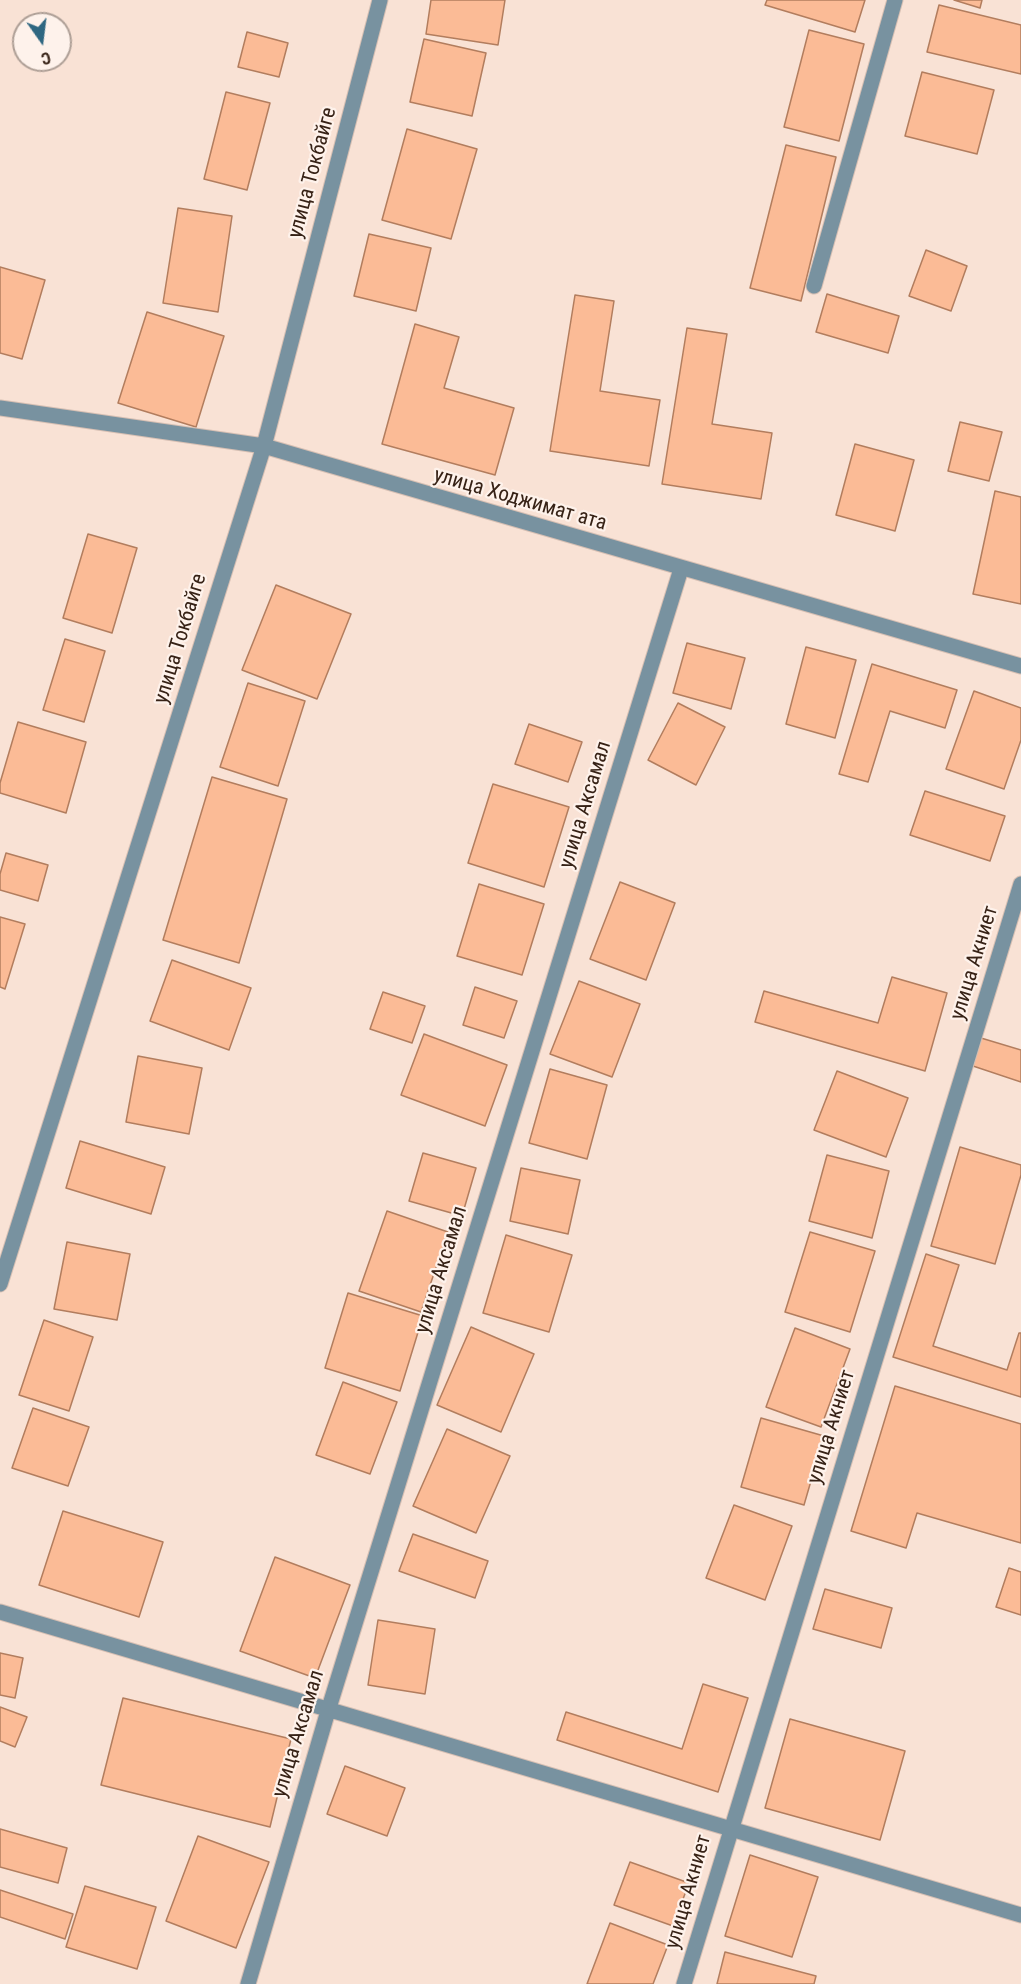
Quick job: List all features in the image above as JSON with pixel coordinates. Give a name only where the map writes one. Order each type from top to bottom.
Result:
[{"type":"street","name":"улица Токбайге","points":[[0,1284],[264,446],[380,0]]},
{"type":"street","points":[[814,286],[895,0]]},
{"type":"street","name":"улица Ходжимат ата","points":[[0,408],[264,446],[1021,666]]},
{"type":"street","name":"улица Аксамал","points":[[248,1984],[328,1711],[681,569]]},
{"type":"street","name":"улица Акниет","points":[[684,1984],[1021,884]]},
{"type":"street","points":[[0,1612],[1021,1915]]},
{"type":"building","points":[[431,0],[505,0],[498,45],[426,34]]},
{"type":"building","points":[[767,0],[865,0],[855,32],[765,5]]},
{"type":"building","points":[[954,0],[982,0],[980,8]]},
{"type":"building","points":[[939,5],[1021,25],[1021,74],[927,52]]},
{"type":"building","points":[[809,30],[864,44],[839,141],[784,127]]},
{"type":"building","points":[[247,32],[288,43],[279,77],[238,67]]},
{"type":"building","points":[[424,39],[486,53],[472,116],[410,102]]},
{"type":"building","points":[[922,72],[994,90],[977,154],[905,136]]},
{"type":"building","points":[[226,92],[270,103],[247,190],[204,179]]},
{"type":"building","points":[[407,129],[477,149],[451,239],[382,220]]},
{"type":"building","points":[[786,145],[836,157],[801,301],[750,288]]},
{"type":"building","points":[[178,208],[232,216],[218,312],[163,303]]},
{"type":"building","points":[[369,234],[431,248],[416,311],[354,296]]},
{"type":"building","points":[[926,250],[967,266],[951,311],[909,296]]},
{"type":"building","points":[[0,267],[45,280],[22,359],[0,353]]},
{"type":"building","points":[[827,294],[899,316],[888,353],[816,332]]},
{"type":"building","points":[[575,295],[614,301],[600,391],[660,400],[649,466],[550,451]]},
{"type":"building","points":[[147,312],[224,336],[196,427],[118,403]]},
{"type":"building","points":[[415,324],[459,337],[444,388],[514,408],[495,475],[382,444]]},
{"type":"building","points":[[687,328],[727,334],[712,424],[772,433],[761,499],[662,484]]},
{"type":"building","points":[[960,422],[1002,432],[989,481],[948,471]]},
{"type":"building","points":[[855,444],[914,460],[895,531],[836,515]]},
{"type":"building","points":[[995,491],[1021,497],[1021,604],[973,594]]},
{"type":"building","points":[[88,534],[137,548],[112,633],[63,618]]},
{"type":"building","points":[[276,585],[351,614],[317,699],[242,670]]},
{"type":"building","points":[[65,639],[105,651],[84,722],[43,710]]},
{"type":"building","points":[[687,643],[745,658],[731,709],[673,693]]},
{"type":"building","points":[[806,647],[856,660],[835,738],[786,724]]},
{"type":"building","points":[[872,664],[957,690],[945,728],[890,711],[868,782],[839,774]]},
{"type":"building","points":[[248,683],[305,701],[278,786],[220,767]]},
{"type":"building","points":[[974,691],[1021,708],[1021,740],[1004,789],[946,769]]},
{"type":"building","points":[[678,703],[725,727],[696,785],[648,760]]},
{"type":"building","points":[[18,722],[86,742],[66,813],[0,793],[0,783]]},
{"type":"building","points":[[529,724],[582,742],[568,782],[515,764]]},
{"type":"building","points":[[212,777],[287,799],[239,963],[163,940]]},
{"type":"building","points":[[493,784],[569,807],[544,887],[468,863]]},
{"type":"building","points":[[925,791],[1005,816],[990,861],[910,835]]},
{"type":"building","points":[[6,853],[48,865],[38,901],[0,890],[0,874]]},
{"type":"building","points":[[620,882],[675,903],[646,980],[590,959]]},
{"type":"building","points":[[479,884],[544,904],[522,975],[457,956]]},
{"type":"building","points":[[0,917],[25,924],[5,989],[0,987]]},
{"type":"building","points":[[172,960],[251,988],[229,1050],[150,1021]]},
{"type":"building","points":[[892,977],[947,993],[925,1071],[755,1022],[764,991],[878,1023]]},
{"type":"building","points":[[579,981],[640,1004],[612,1077],[550,1054]]},
{"type":"building","points":[[475,987],[517,1001],[504,1038],[463,1025]]},
{"type":"building","points":[[383,992],[425,1006],[412,1043],[370,1029]]},
{"type":"building","points":[[424,1034],[507,1065],[485,1126],[401,1095]]},
{"type":"building","points":[[981,1038],[1021,1050],[1021,1082],[970,1065]]},
{"type":"building","points":[[138,1056],[202,1068],[189,1134],[126,1122]]},
{"type":"building","points":[[550,1069],[607,1085],[587,1159],[529,1143]]},
{"type":"building","points":[[837,1071],[908,1098],[886,1157],[814,1130]]},
{"type":"building","points":[[80,1141],[165,1167],[151,1214],[66,1188]]},
{"type":"building","points":[[960,1147],[1021,1165],[1021,1175],[995,1264],[931,1246]]},
{"type":"building","points":[[423,1153],[476,1168],[462,1216],[409,1201]]},
{"type":"building","points":[[827,1155],[889,1171],[872,1238],[809,1221]]},
{"type":"building","points":[[521,1168],[580,1180],[568,1234],[510,1221]]},
{"type":"building","points":[[387,1211],[448,1232],[421,1312],[359,1291]]},
{"type":"building","points":[[810,1232],[875,1251],[850,1332],[785,1312]]},
{"type":"building","points":[[506,1235],[572,1255],[549,1332],[483,1313]]},
{"type":"building","points":[[67,1242],[130,1254],[117,1320],[54,1309]]},
{"type":"building","points":[[926,1254],[959,1265],[933,1346],[1007,1370],[1019,1333],[1021,1333],[1021,1397],[893,1357]]},
{"type":"building","points":[[348,1293],[423,1316],[400,1391],[325,1368]]},
{"type":"building","points":[[44,1320],[93,1337],[69,1411],[19,1395]]},
{"type":"building","points":[[471,1327],[534,1354],[501,1432],[437,1405]]},
{"type":"building","points":[[795,1328],[850,1349],[821,1427],[766,1407]]},
{"type":"building","points":[[343,1382],[397,1402],[370,1474],[316,1455]]},
{"type":"building","points":[[895,1386],[1021,1424],[1021,1543],[917,1513],[906,1548],[851,1531]]},
{"type":"building","points":[[33,1408],[89,1427],[68,1486],[12,1468]]},
{"type":"building","points":[[761,1418],[824,1436],[804,1505],[741,1487]]},
{"type":"building","points":[[447,1429],[510,1456],[476,1533],[413,1506]]},
{"type":"building","points":[[734,1505],[792,1526],[765,1600],[706,1578]]},
{"type":"building","points":[[63,1511],[163,1542],[139,1617],[39,1585]]},
{"type":"building","points":[[413,1534],[488,1561],[475,1598],[399,1571]]},
{"type":"building","points":[[275,1557],[350,1585],[315,1678],[240,1651]]},
{"type":"building","points":[[1009,1568],[1021,1572],[1021,1615],[996,1607]]},
{"type":"building","points":[[825,1589],[892,1608],[881,1648],[813,1629]]},
{"type":"building","points":[[378,1620],[435,1629],[425,1694],[368,1685]]},
{"type":"building","points":[[0,1653],[23,1658],[15,1698],[0,1695]]},
{"type":"building","points":[[703,1684],[748,1698],[718,1792],[557,1740],[566,1712],[682,1749]]},
{"type":"building","points":[[123,1698],[291,1739],[270,1827],[101,1785]]},
{"type":"building","points":[[0,1707],[27,1717],[15,1747],[0,1741]]},
{"type":"building","points":[[790,1719],[905,1751],[880,1840],[765,1808]]},
{"type":"building","points":[[345,1766],[405,1788],[387,1836],[327,1814]]},
{"type":"building","points":[[0,1829],[67,1848],[58,1883],[0,1867]]},
{"type":"building","points":[[198,1836],[269,1862],[236,1948],[166,1921]]},
{"type":"building","points":[[750,1855],[818,1877],[792,1957],[725,1936]]},
{"type":"building","points":[[630,1862],[689,1883],[673,1926],[614,1905]]},
{"type":"building","points":[[85,1886],[156,1907],[137,1969],[66,1947]]},
{"type":"building","points":[[0,1890],[73,1914],[65,1939],[0,1917]]},
{"type":"building","points":[[610,1923],[668,1945],[653,1984],[587,1984]]},
{"type":"building","points":[[725,1952],[816,1976],[814,1984],[717,1984]]}]
